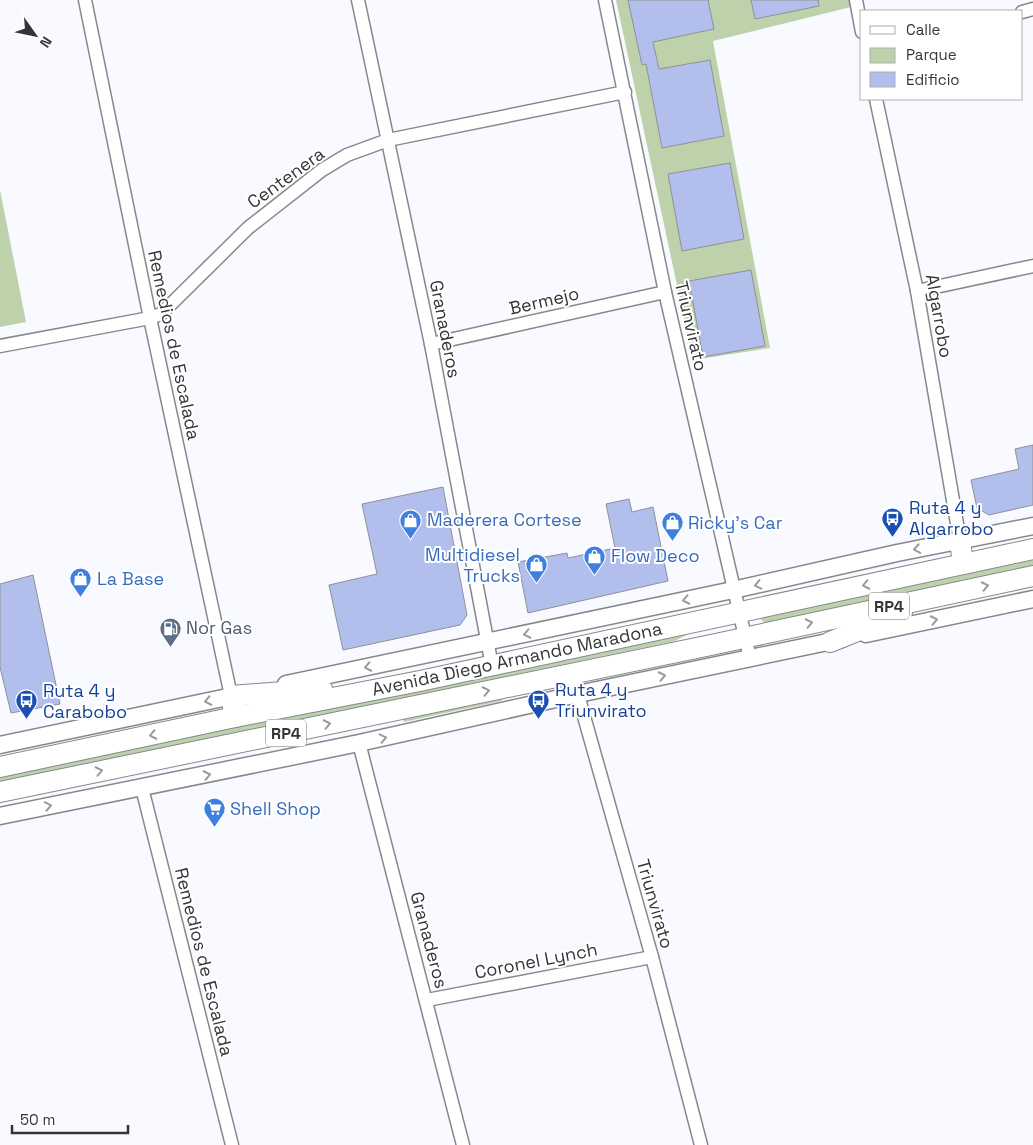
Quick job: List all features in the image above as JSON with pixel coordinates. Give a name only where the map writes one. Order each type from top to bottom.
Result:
[{"type":"main road","points":[[960,540],[963,564]]},
{"type":"main road","name":"Avenida Diego Armando Maradona","points":[[0,767],[235,717],[492,666],[1033,549]]},
{"type":"main road","name":"Avenida Diego Armando Maradona","points":[[0,792],[572,674],[1033,576]]},
{"type":"main road","points":[[830,642],[954,592]]},
{"type":"main road","points":[[530,657],[535,681]]},
{"type":"main road","points":[[235,717],[231,696],[420,681]]},
{"type":"street","name":"Remedios de Escalada","points":[[85,0],[150,318],[231,696]]},
{"type":"street","name":"Granaderos","points":[[358,0],[431,344],[492,666]]},
{"type":"street","name":"Triunvirato","points":[[606,0],[665,292],[750,658]]},
{"type":"street","points":[[856,0],[860,21]]},
{"type":"street","name":"Centenera","points":[[0,346],[150,318],[161,314],[248,228],[322,170],[348,155],[388,140],[624,92]]},
{"type":"street","name":"Algarrobo","points":[[876,100],[917,291],[960,540]]},
{"type":"street","points":[[917,291],[1033,266]]},
{"type":"street","name":"Bermejo","points":[[431,344],[665,292]]},
{"type":"street","name":"Avenida Diego Armando Maradona","points":[[0,745],[1033,526]]},
{"type":"street","points":[[0,816],[359,744],[578,694],[1033,599]]},
{"type":"street","name":"Triunvirato","points":[[572,674],[652,958],[701,1145]]},
{"type":"street","name":"Granaderos","points":[[359,744],[427,1000],[463,1145]]},
{"type":"street","name":"Remedios de Escalada","points":[[142,788],[232,1145]]},
{"type":"street","name":"Coronel Lynch","points":[[427,1000],[652,958]]},
{"type":"green space","points":[[616,0],[850,0],[851,7],[713,41],[770,348],[693,360]]},
{"type":"green space","points":[[0,190],[26,322],[0,327]]},
{"type":"green space","points":[[1033,560],[1033,567],[764,623],[761,619],[763,616]]},
{"type":"green space","points":[[695,630],[675,641],[0,782],[0,777]]},
{"type":"green space","points":[[503,697],[501,701],[404,722],[402,718]]},
{"type":"building","points":[[628,0],[708,0],[714,29],[653,42],[659,69],[710,60],[724,136],[662,148],[646,64],[642,65]]},
{"type":"building","points":[[751,0],[818,0],[819,6],[755,19]]},
{"type":"building","points":[[730,163],[744,239],[682,251],[668,174]]},
{"type":"building","points":[[751,270],[765,346],[703,357],[689,281]]},
{"type":"building","points":[[1033,445],[1033,505],[989,515],[977,508],[971,480],[1019,469],[1015,449]]},
{"type":"building","name":"Maderera Cortese","points":[[443,487],[467,615],[460,625],[343,650],[329,585],[377,574],[362,504]]},
{"type":"building","points":[[629,499],[632,512],[653,507],[668,581],[528,613],[518,562],[567,553],[568,558],[615,548],[606,504]]},
{"type":"building","points":[[33,575],[60,704],[11,713],[0,667],[0,584]]},
{"type":"place","name":"Ruta 4 y Algarrobo","points":[[893,537]]},
{"type":"place","name":"Maderera Cortese","points":[[411,539]]},
{"type":"place","name":"Ricky's Car","points":[[672,542]]},
{"type":"place","name":"Flow Deco","points":[[595,575]]},
{"type":"place","name":"Multidiesel Trucks","points":[[536,584]]},
{"type":"place","name":"La Base","points":[[81,598]]},
{"type":"place","name":"Nor Gas","points":[[170,647]]},
{"type":"place","name":"Ruta 4 y Triunvirato","points":[[539,719]]},
{"type":"place","name":"Ruta 4 y Carabobo","points":[[27,720]]},
{"type":"place","name":"Shell Shop","points":[[214,828]]}]
